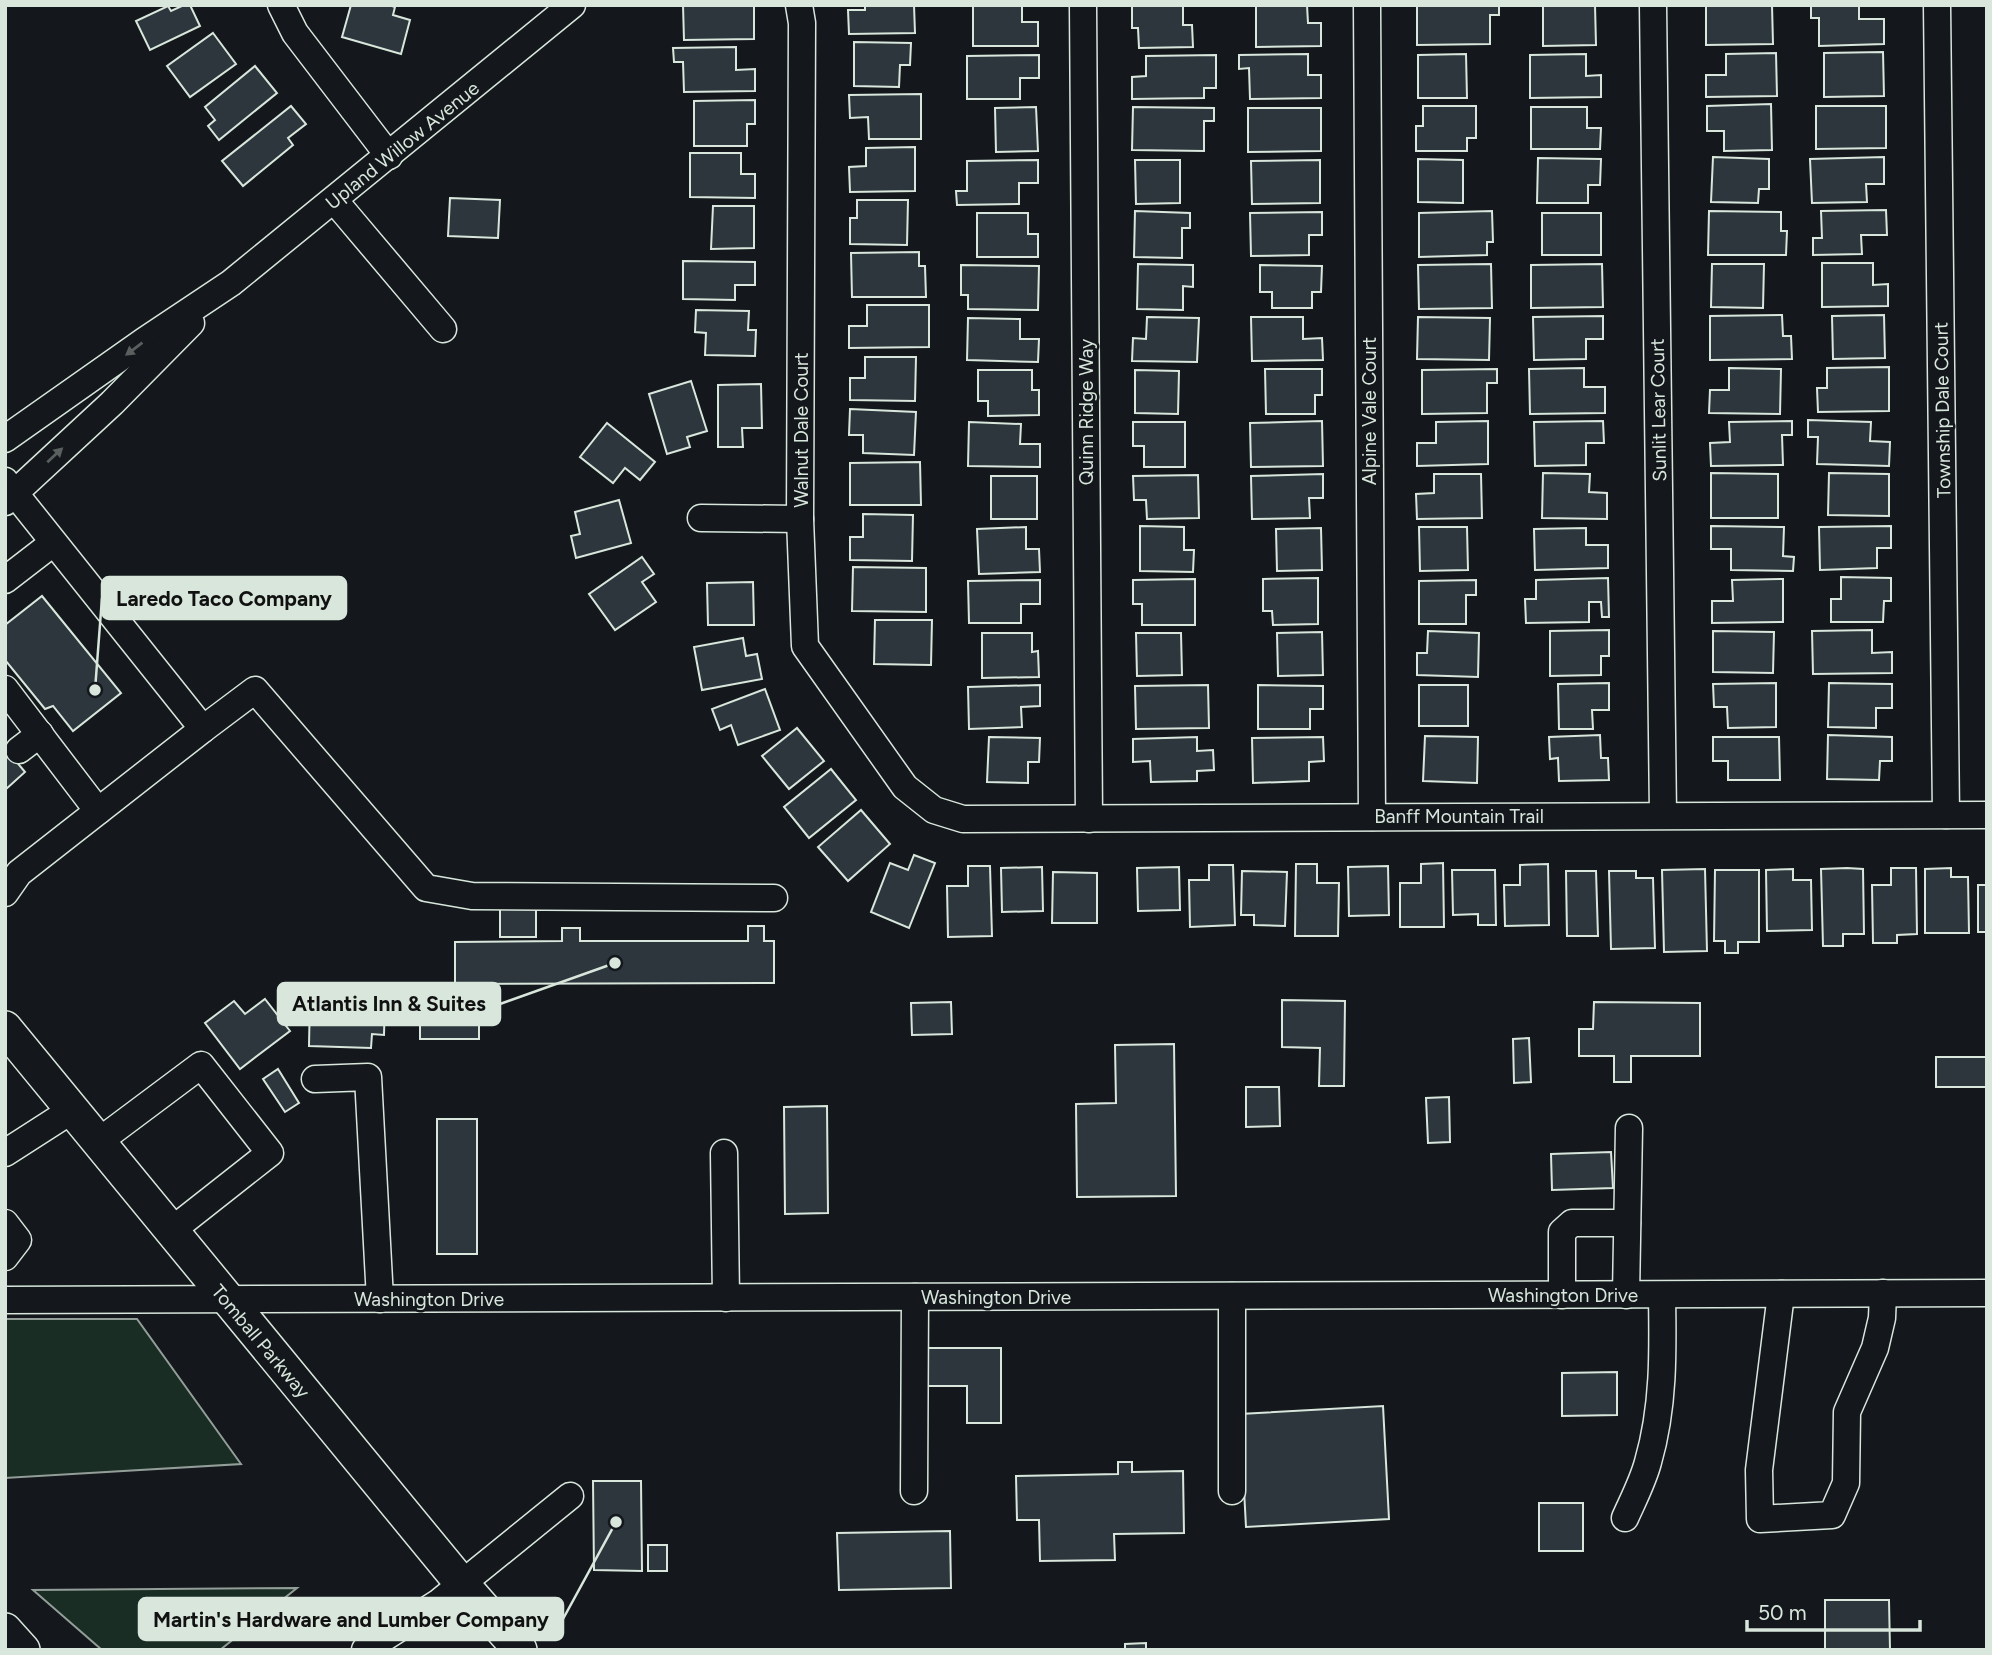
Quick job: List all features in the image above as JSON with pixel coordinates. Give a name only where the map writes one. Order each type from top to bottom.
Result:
[{"type":"main road","name":"Tomball Parkway","points":[[5,1028],[462,1584],[520,1650]]},
{"type":"main road","points":[[5,1630],[23,1650]]},
{"type":"street","points":[[281,5],[295,33],[388,156]]},
{"type":"street","name":"Upland Willow Avenue","points":[[5,439],[231,283],[572,5]]},
{"type":"street","name":"Walnut Dale Court","points":[[799,5],[802,23],[800,519],[805,646],[905,787],[934,810]]},
{"type":"street","name":"Quinn Ridge Way","points":[[1083,5],[1088,819]]},
{"type":"street","name":"Alpine Vale Court","points":[[1367,5],[1372,817]]},
{"type":"street","name":"Sunlit Lear Court","points":[[1653,5],[1663,815]]},
{"type":"street","name":"Township Dale Court","points":[[1937,5],[1946,815]]},
{"type":"street","points":[[334,200],[443,329]]},
{"type":"street","name":"Upland Willow Avenue","points":[[8,492],[112,402],[231,283]]},
{"type":"street","points":[[8,492],[53,543],[203,729]]},
{"type":"street","points":[[701,518],[800,519]]},
{"type":"street","points":[[5,580],[53,543]]},
{"type":"street","points":[[10,874],[98,811],[255,690],[426,888],[472,896],[775,898]]},
{"type":"street","points":[[9,702],[40,734],[98,811]]},
{"type":"street","points":[[19,750],[40,734]]},
{"type":"street","name":"Banff Mountain Trail","points":[[934,810],[963,819],[1987,815]]},
{"type":"street","points":[[98,1142],[201,1065],[270,1153],[171,1231]]},
{"type":"street","points":[[315,1079],[368,1077],[380,1299]]},
{"type":"street","points":[[5,1153],[72,1110]]},
{"type":"street","points":[[1626,1295],[1629,1128]]},
{"type":"street","points":[[723,1153],[726,1298]]},
{"type":"street","points":[[5,1223],[18,1240],[5,1257]]},
{"type":"street","points":[[1562,1295],[1562,1232],[1572,1223],[1627,1223]]},
{"type":"street","points":[[1781,1294],[1759,1470],[1760,1519],[1832,1515],[1846,1483],[1847,1412],[1875,1348],[1883,1316],[1883,1293]]},
{"type":"street","name":"Washington Drive","points":[[5,1300],[1987,1293]]},
{"type":"street","points":[[1625,1518],[1648,1464],[1659,1413],[1663,1363],[1662,1295]]},
{"type":"street","points":[[1232,1296],[1232,1491]]},
{"type":"street","points":[[914,1491],[915,1297]]},
{"type":"street","points":[[365,1650],[438,1603],[570,1496]]},
{"type":"green space","points":[[5,1319],[137,1319],[241,1464],[5,1478]]},
{"type":"green space","points":[[297,1588],[220,1650],[102,1650],[33,1590]]},
{"type":"building","points":[[190,5],[200,26],[150,50],[136,21],[168,6],[171,11]]},
{"type":"building","points":[[351,5],[389,5],[395,7],[393,15],[410,20],[401,54],[342,37]]},
{"type":"building","points":[[683,5],[754,5],[754,39],[684,40]]},
{"type":"building","points":[[865,5],[914,5],[915,33],[849,34],[848,10],[865,10]]},
{"type":"building","points":[[973,5],[1022,5],[1022,22],[1038,22],[1038,46],[973,46]]},
{"type":"building","points":[[1132,5],[1183,5],[1183,25],[1192,25],[1193,47],[1139,48],[1138,28],[1132,28]]},
{"type":"building","points":[[1256,5],[1307,5],[1308,23],[1321,23],[1321,46],[1256,47]]},
{"type":"building","points":[[1417,5],[1499,5],[1499,15],[1490,15],[1490,44],[1417,45]]},
{"type":"building","points":[[1543,5],[1595,5],[1596,45],[1543,46]]},
{"type":"building","points":[[1706,5],[1772,5],[1773,44],[1706,45]]},
{"type":"building","points":[[1811,5],[1859,5],[1859,19],[1884,19],[1884,44],[1819,46],[1819,18],[1811,18]]},
{"type":"building","points":[[213,33],[236,64],[190,97],[167,66]]},
{"type":"building","points":[[854,42],[911,43],[910,65],[900,65],[899,87],[854,86]]},
{"type":"building","points":[[736,47],[736,70],[755,69],[755,91],[684,92],[683,62],[674,62],[673,48]]},
{"type":"building","points":[[1883,52],[1884,96],[1824,97],[1824,53]]},
{"type":"building","points":[[1776,53],[1777,96],[1706,97],[1706,75],[1726,75],[1726,54]]},
{"type":"building","points":[[1308,54],[1308,75],[1321,75],[1321,98],[1250,99],[1249,68],[1239,69],[1239,55]]},
{"type":"building","points":[[1466,54],[1467,98],[1418,98],[1418,55]]},
{"type":"building","points":[[1586,54],[1586,76],[1601,75],[1601,97],[1530,98],[1530,55]]},
{"type":"building","points":[[1039,55],[1039,78],[1020,78],[1020,99],[967,99],[967,56]]},
{"type":"building","points":[[1216,55],[1216,88],[1204,88],[1204,98],[1132,99],[1132,77],[1146,76],[1146,56]]},
{"type":"building","points":[[255,66],[277,93],[219,140],[208,126],[215,120],[205,107]]},
{"type":"building","points":[[921,94],[921,139],[869,139],[868,117],[850,118],[849,95]]},
{"type":"building","points":[[755,100],[755,124],[747,124],[747,146],[694,146],[694,101]]},
{"type":"building","points":[[1771,104],[1772,150],[1724,151],[1724,131],[1707,131],[1707,106]]},
{"type":"building","points":[[291,106],[306,124],[288,138],[293,145],[243,186],[222,161]]},
{"type":"building","points":[[1423,106],[1476,106],[1476,138],[1467,138],[1467,151],[1416,151],[1416,126],[1423,126]]},
{"type":"building","points":[[1816,106],[1886,106],[1886,148],[1816,149]]},
{"type":"building","points":[[1036,107],[1038,151],[996,152],[995,108]]},
{"type":"building","points":[[1133,107],[1214,108],[1214,121],[1204,121],[1204,151],[1132,150]]},
{"type":"building","points":[[1531,107],[1587,107],[1587,128],[1601,128],[1600,149],[1531,149]]},
{"type":"building","points":[[1248,108],[1321,108],[1321,151],[1248,152]]},
{"type":"building","points":[[915,147],[915,191],[850,192],[849,167],[866,166],[866,148]]},
{"type":"building","points":[[690,153],[741,153],[741,174],[755,174],[755,198],[690,197]]},
{"type":"building","points":[[1713,157],[1769,159],[1769,189],[1759,189],[1758,203],[1711,202]]},
{"type":"building","points":[[1884,157],[1884,184],[1866,184],[1867,202],[1812,203],[1810,159]]},
{"type":"building","points":[[1538,158],[1601,159],[1600,185],[1588,185],[1588,203],[1537,203]]},
{"type":"building","points":[[1418,159],[1463,160],[1463,203],[1418,202]]},
{"type":"building","points":[[1038,160],[1038,183],[1019,183],[1019,204],[957,205],[956,191],[967,191],[967,161]]},
{"type":"building","points":[[1135,160],[1180,160],[1180,203],[1136,204]]},
{"type":"building","points":[[1320,160],[1320,203],[1252,204],[1251,161]]},
{"type":"building","points":[[450,198],[500,200],[498,238],[448,236]]},
{"type":"building","points":[[857,200],[908,200],[907,245],[850,244],[850,218],[857,218]]},
{"type":"building","points":[[713,206],[754,206],[754,248],[711,249]]},
{"type":"building","points":[[1886,210],[1887,235],[1861,235],[1862,254],[1813,255],[1813,238],[1822,238],[1821,211]]},
{"type":"building","points":[[1135,211],[1190,213],[1190,228],[1182,228],[1182,258],[1134,257]]},
{"type":"building","points":[[1492,211],[1493,242],[1487,242],[1487,255],[1419,257],[1419,213]]},
{"type":"building","points":[[1709,211],[1781,212],[1781,231],[1787,231],[1786,255],[1708,255]]},
{"type":"building","points":[[1322,212],[1322,235],[1309,235],[1309,255],[1251,256],[1250,213]]},
{"type":"building","points":[[977,213],[1028,213],[1028,234],[1038,234],[1038,257],[977,257]]},
{"type":"building","points":[[1542,213],[1601,213],[1601,255],[1542,255]]},
{"type":"building","points":[[919,252],[919,266],[925,266],[926,297],[852,297],[851,253]]},
{"type":"building","points":[[683,261],[755,262],[755,285],[735,285],[735,300],[683,299]]},
{"type":"building","points":[[1822,263],[1873,263],[1873,285],[1888,284],[1888,306],[1822,307]]},
{"type":"building","points":[[1138,264],[1193,265],[1193,287],[1183,286],[1183,310],[1137,309]]},
{"type":"building","points":[[1491,264],[1492,308],[1419,309],[1418,265]]},
{"type":"building","points":[[1602,264],[1603,307],[1531,308],[1531,265]]},
{"type":"building","points":[[1712,264],[1764,264],[1763,308],[1711,307]]},
{"type":"building","points":[[961,265],[1039,266],[1038,310],[968,309],[968,295],[961,295]]},
{"type":"building","points":[[1260,265],[1322,266],[1321,292],[1312,292],[1312,308],[1272,308],[1272,292],[1260,292]]},
{"type":"building","points":[[867,305],[929,305],[929,347],[849,348],[849,326],[867,326]]},
{"type":"building","points":[[696,310],[749,311],[748,330],[756,330],[755,356],[705,355],[706,333],[695,332]]},
{"type":"building","points":[[1782,315],[1783,336],[1791,336],[1792,359],[1710,360],[1710,316]]},
{"type":"building","points":[[1884,315],[1885,358],[1833,359],[1832,316]]},
{"type":"building","points":[[1603,316],[1603,339],[1586,339],[1586,359],[1534,360],[1533,317]]},
{"type":"building","points":[[1147,317],[1199,318],[1197,362],[1132,361],[1133,338],[1146,339]]},
{"type":"building","points":[[1251,317],[1303,317],[1303,339],[1322,338],[1323,360],[1252,361]]},
{"type":"building","points":[[1418,317],[1490,318],[1489,360],[1417,359]]},
{"type":"building","points":[[968,318],[1020,319],[1020,339],[1039,339],[1038,362],[967,360]]},
{"type":"building","points":[[865,357],[916,357],[915,401],[850,400],[850,378],[865,378]]},
{"type":"building","points":[[1889,367],[1889,411],[1818,412],[1817,388],[1827,388],[1827,368]]},
{"type":"building","points":[[1584,368],[1584,387],[1605,387],[1605,413],[1530,414],[1529,369]]},
{"type":"building","points":[[1729,368],[1781,369],[1780,414],[1709,413],[1710,390],[1729,390]]},
{"type":"building","points":[[1265,369],[1322,369],[1322,395],[1315,395],[1315,414],[1266,414]]},
{"type":"building","points":[[1497,369],[1497,383],[1487,383],[1487,413],[1422,414],[1422,370]]},
{"type":"building","points":[[978,370],[1032,370],[1032,390],[1039,390],[1039,415],[988,416],[988,401],[978,401]]},
{"type":"building","points":[[1135,370],[1179,371],[1178,414],[1135,413]]},
{"type":"building","points":[[691,381],[707,431],[687,437],[690,447],[667,454],[649,394]]},
{"type":"building","points":[[761,384],[762,428],[742,428],[743,447],[718,447],[718,385]]},
{"type":"building","points":[[850,409],[916,412],[914,455],[863,453],[863,435],[849,435]]},
{"type":"building","points":[[1808,420],[1871,422],[1870,441],[1890,442],[1889,466],[1817,464],[1818,437],[1808,437]]},
{"type":"building","points":[[1322,421],[1323,466],[1251,467],[1250,423]]},
{"type":"building","points":[[1488,421],[1488,464],[1417,466],[1417,443],[1436,443],[1436,422]]},
{"type":"building","points":[[1603,421],[1604,443],[1586,443],[1586,465],[1535,466],[1534,422]]},
{"type":"building","points":[[1792,421],[1792,435],[1782,435],[1783,465],[1711,466],[1710,443],[1730,442],[1729,422]]},
{"type":"building","points":[[969,422],[1021,424],[1020,444],[1040,444],[1040,467],[968,466]]},
{"type":"building","points":[[1133,422],[1185,422],[1185,467],[1144,467],[1144,446],[1133,446]]},
{"type":"building","points":[[607,423],[655,462],[640,480],[625,468],[613,483],[580,457]]},
{"type":"building","points":[[920,462],[921,505],[850,505],[850,463]]},
{"type":"building","points":[[1543,473],[1590,474],[1589,492],[1607,493],[1607,519],[1542,518]]},
{"type":"building","points":[[1711,473],[1778,474],[1778,518],[1711,518]]},
{"type":"building","points":[[1829,473],[1889,474],[1889,516],[1828,515]]},
{"type":"building","points":[[1323,474],[1323,498],[1309,498],[1310,518],[1252,519],[1251,476]]},
{"type":"building","points":[[1434,474],[1481,474],[1482,518],[1417,519],[1416,494],[1434,493]]},
{"type":"building","points":[[1198,475],[1199,518],[1147,519],[1146,500],[1134,500],[1133,476]]},
{"type":"building","points":[[991,476],[1037,476],[1037,519],[991,519]]},
{"type":"building","points":[[619,500],[631,543],[576,558],[571,536],[580,534],[575,512]]},
{"type":"building","points":[[863,514],[913,515],[912,561],[850,560],[850,537],[863,537]]},
{"type":"building","points":[[1140,526],[1184,527],[1184,550],[1194,550],[1193,572],[1140,571]]},
{"type":"building","points":[[1711,526],[1784,527],[1783,556],[1794,557],[1793,571],[1731,570],[1731,549],[1711,549]]},
{"type":"building","points":[[1891,526],[1891,548],[1877,548],[1877,568],[1820,570],[1819,527]]},
{"type":"building","points":[[1026,527],[1026,549],[1039,549],[1040,572],[979,574],[977,529]]},
{"type":"building","points":[[1419,527],[1467,527],[1468,570],[1420,571]]},
{"type":"building","points":[[1321,528],[1322,570],[1277,571],[1276,529]]},
{"type":"building","points":[[1586,528],[1586,545],[1608,545],[1608,568],[1535,570],[1534,529]]},
{"type":"building","points":[[642,557],[654,574],[642,582],[656,602],[615,630],[589,594]]},
{"type":"building","points":[[853,567],[926,568],[926,612],[852,611]]},
{"type":"building","points":[[1841,577],[1891,578],[1891,601],[1884,601],[1883,622],[1831,622],[1831,599],[1841,599]]},
{"type":"building","points":[[1318,578],[1318,624],[1273,625],[1272,611],[1263,611],[1263,579]]},
{"type":"building","points":[[1608,578],[1609,617],[1602,617],[1601,602],[1589,602],[1589,622],[1526,623],[1525,599],[1536,599],[1536,580]]},
{"type":"building","points":[[1195,579],[1195,625],[1142,625],[1142,604],[1133,604],[1133,580]]},
{"type":"building","points":[[1783,579],[1783,622],[1712,623],[1712,601],[1733,601],[1732,580]]},
{"type":"building","points":[[1040,580],[1040,604],[1021,604],[1021,623],[969,623],[968,581]]},
{"type":"building","points":[[1476,580],[1476,595],[1466,595],[1466,624],[1419,624],[1419,581]]},
{"type":"building","points":[[753,582],[754,625],[708,625],[707,583]]},
{"type":"building","points":[[42,596],[121,693],[73,731],[53,706],[45,709],[5,660],[5,625]]},
{"type":"building","points":[[875,620],[932,620],[931,665],[874,664]]},
{"type":"building","points":[[1609,630],[1609,656],[1601,656],[1601,675],[1550,676],[1550,631]]},
{"type":"building","points":[[1872,630],[1872,653],[1892,652],[1892,673],[1813,674],[1812,631]]},
{"type":"building","points":[[1428,631],[1479,633],[1478,677],[1417,675],[1417,653],[1427,653]]},
{"type":"building","points":[[1713,631],[1774,632],[1773,673],[1713,672]]},
{"type":"building","points":[[1322,632],[1323,675],[1278,676],[1277,633]]},
{"type":"building","points":[[982,633],[1032,633],[1032,652],[1038,651],[1039,677],[982,678]]},
{"type":"building","points":[[1136,633],[1181,633],[1182,675],[1137,676]]},
{"type":"building","points":[[743,638],[746,656],[757,654],[762,679],[702,690],[694,647]]},
{"type":"building","points":[[1609,683],[1609,710],[1592,710],[1593,729],[1559,729],[1558,684]]},
{"type":"building","points":[[1776,683],[1776,727],[1728,728],[1727,707],[1714,707],[1713,684]]},
{"type":"building","points":[[1829,683],[1892,684],[1892,708],[1876,708],[1876,728],[1828,727]]},
{"type":"building","points":[[1040,685],[1040,706],[1021,707],[1022,727],[969,729],[968,687]]},
{"type":"building","points":[[1208,685],[1209,728],[1136,729],[1135,686]]},
{"type":"building","points":[[1258,685],[1323,686],[1323,709],[1310,709],[1310,729],[1258,729]]},
{"type":"building","points":[[1419,685],[1468,685],[1468,726],[1419,726]]},
{"type":"building","points":[[765,689],[780,730],[738,745],[731,725],[720,730],[712,709]]},
{"type":"building","points":[[797,728],[824,761],[789,789],[762,756]]},
{"type":"building","points":[[1600,735],[1601,758],[1608,758],[1609,780],[1559,781],[1558,758],[1550,759],[1549,737]]},
{"type":"building","points":[[1828,735],[1892,737],[1892,761],[1880,761],[1879,780],[1827,779]]},
{"type":"building","points":[[1425,736],[1478,737],[1477,783],[1423,781]]},
{"type":"building","points":[[989,737],[1040,738],[1039,762],[1028,762],[1028,783],[987,782]]},
{"type":"building","points":[[1197,737],[1197,751],[1213,750],[1214,770],[1197,771],[1197,781],[1151,782],[1150,761],[1133,762],[1133,739]]},
{"type":"building","points":[[1323,737],[1324,761],[1309,762],[1309,781],[1253,783],[1252,738]]},
{"type":"building","points":[[1713,737],[1779,737],[1780,780],[1728,780],[1728,761],[1713,761]]},
{"type":"building","points":[[5,748],[25,772],[5,790]]},
{"type":"building","points":[[831,769],[856,800],[809,838],[784,807]]},
{"type":"building","points":[[861,810],[890,844],[848,881],[818,847]]},
{"type":"building","points":[[914,855],[935,863],[909,928],[871,912],[890,863],[908,870]]},
{"type":"building","points":[[1443,863],[1444,927],[1400,927],[1400,883],[1421,883],[1421,864]]},
{"type":"building","points":[[1296,864],[1317,864],[1317,883],[1339,883],[1338,936],[1295,936]]},
{"type":"building","points":[[1548,864],[1549,925],[1505,926],[1504,885],[1520,885],[1520,865]]},
{"type":"building","points":[[1209,865],[1233,865],[1235,925],[1190,927],[1189,880],[1209,880]]},
{"type":"building","points":[[968,866],[990,866],[992,936],[948,937],[947,886],[968,886]]},
{"type":"building","points":[[1388,866],[1389,915],[1349,916],[1348,867]]},
{"type":"building","points":[[1042,867],[1043,911],[1002,912],[1001,868]]},
{"type":"building","points":[[1179,867],[1180,910],[1138,911],[1137,868]]},
{"type":"building","points":[[1891,868],[1916,868],[1917,934],[1897,935],[1897,943],[1873,943],[1872,885],[1891,885]]},
{"type":"building","points":[[1951,868],[1951,877],[1968,877],[1969,933],[1925,933],[1925,869]]},
{"type":"building","points":[[1705,869],[1707,951],[1664,952],[1662,870]]},
{"type":"building","points":[[1793,869],[1793,880],[1811,880],[1812,930],[1767,931],[1766,870]]},
{"type":"building","points":[[1821,869],[1863,869],[1864,934],[1843,934],[1843,946],[1823,946]]},
{"type":"building","points":[[1452,870],[1495,870],[1496,925],[1478,925],[1478,914],[1453,915]]},
{"type":"building","points":[[1715,870],[1759,870],[1759,942],[1738,942],[1738,953],[1725,953],[1725,941],[1714,941]]},
{"type":"building","points":[[1242,871],[1287,872],[1285,926],[1254,925],[1254,915],[1241,915]]},
{"type":"building","points":[[1566,871],[1596,871],[1598,936],[1567,936]]},
{"type":"building","points":[[1609,871],[1636,871],[1636,878],[1653,878],[1655,948],[1611,949]]},
{"type":"building","points":[[1053,872],[1097,873],[1097,923],[1052,923]]},
{"type":"building","points":[[1978,885],[1987,885],[1987,932],[1978,932]]},
{"type":"building","points":[[500,902],[536,902],[536,937],[500,937]]},
{"type":"building","points":[[748,926],[764,926],[764,941],[774,941],[774,983],[455,984],[455,942],[562,941],[562,928],[580,928],[580,941],[748,941]]},
{"type":"building","points":[[310,996],[385,997],[384,1035],[372,1034],[371,1048],[309,1046]]},
{"type":"building","points":[[420,997],[479,997],[479,1039],[420,1039]]},
{"type":"building","points":[[265,999],[290,1031],[240,1069],[205,1023],[234,1001],[245,1014]]},
{"type":"building","points":[[1282,1000],[1345,1001],[1344,1086],[1319,1086],[1320,1048],[1282,1047]]},
{"type":"building","points":[[951,1002],[952,1034],[912,1035],[911,1003]]},
{"type":"building","points":[[1594,1002],[1700,1003],[1700,1056],[1631,1056],[1631,1082],[1614,1082],[1614,1056],[1579,1056],[1579,1029],[1593,1029]]},
{"type":"building","points":[[1529,1038],[1531,1082],[1514,1083],[1513,1039]]},
{"type":"building","points":[[1174,1044],[1176,1196],[1077,1197],[1076,1104],[1116,1103],[1115,1045]]},
{"type":"building","points":[[1936,1057],[1987,1057],[1987,1087],[1936,1087]]},
{"type":"building","points":[[278,1069],[299,1103],[285,1112],[263,1079]]},
{"type":"building","points":[[1246,1087],[1279,1087],[1280,1126],[1246,1127]]},
{"type":"building","points":[[1449,1097],[1450,1142],[1428,1143],[1426,1098]]},
{"type":"building","points":[[827,1106],[828,1213],[785,1214],[784,1107]]},
{"type":"building","points":[[437,1119],[477,1119],[477,1254],[437,1254]]},
{"type":"building","points":[[1611,1152],[1613,1188],[1552,1190],[1551,1154]]},
{"type":"building","points":[[928,1348],[1001,1348],[1001,1423],[967,1423],[967,1386],[928,1386]]},
{"type":"building","points":[[1617,1372],[1617,1415],[1562,1416],[1562,1373]]},
{"type":"building","points":[[1383,1406],[1389,1519],[1246,1527],[1240,1414]]},
{"type":"building","points":[[1118,1462],[1132,1462],[1132,1472],[1183,1471],[1184,1533],[1114,1534],[1115,1560],[1040,1561],[1039,1520],[1017,1520],[1016,1476],[1118,1474]]},
{"type":"building","points":[[593,1481],[641,1481],[642,1571],[594,1570]]},
{"type":"building","points":[[1539,1503],[1583,1503],[1583,1551],[1539,1551]]},
{"type":"building","points":[[950,1531],[951,1588],[839,1590],[837,1533]]},
{"type":"building","points":[[648,1545],[667,1545],[667,1571],[648,1571]]},
{"type":"building","points":[[1825,1600],[1889,1600],[1890,1650],[1825,1650]]},
{"type":"building","points":[[1146,1643],[1146,1650],[1125,1650],[1125,1644]]},
{"type":"place","name":"Laredo Taco Company","points":[[95,690]]},
{"type":"place","name":"Atlantis Inn & Suites","points":[[615,963]]},
{"type":"place","name":"Martin's Hardware and Lumber Company","points":[[616,1522]]}]
